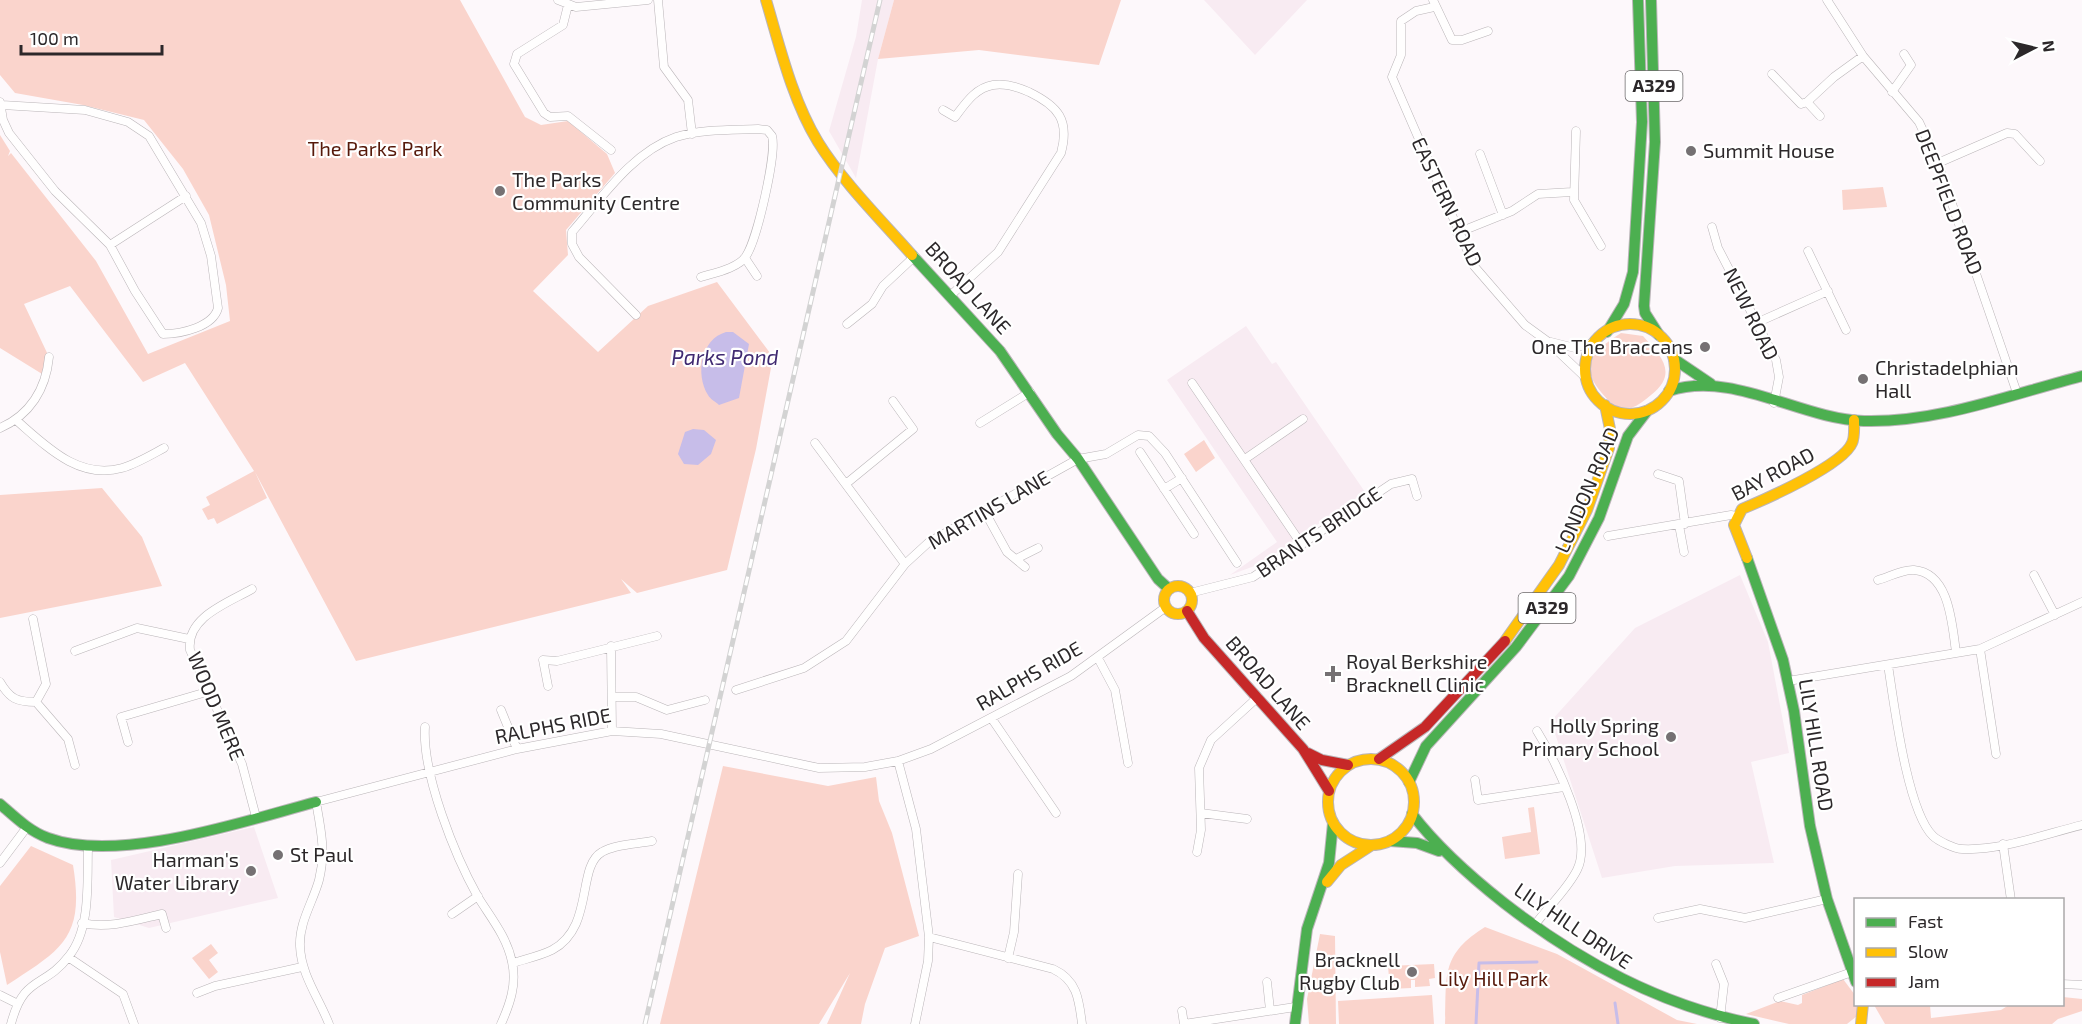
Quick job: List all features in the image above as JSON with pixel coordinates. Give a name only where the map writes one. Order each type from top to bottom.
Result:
[{"type":"street","points":[[558,0],[568,5],[648,0]]},
{"type":"street","points":[[658,0],[664,67],[688,100],[692,134]]},
{"type":"street","name":"BROAD LANE","points":[[766,0],[791,83],[818,142],[850,184],[1000,351],[1057,434],[1078,459],[1152,570],[1169,589]]},
{"type":"street","name":"A329","points":[[1605,405],[1595,396],[1585,377],[1585,357],[1623,310],[1631,288],[1642,133],[1638,0]]},
{"type":"street","name":"A329","points":[[1652,0],[1654,142],[1644,306],[1645,313],[1674,359]]},
{"type":"street","name":"DEEPFIELD ROAD","points":[[1827,0],[1863,56],[1919,122],[1938,163],[2017,393]]},
{"type":"street","points":[[1433,4],[1452,40],[1462,40],[1488,31]]},
{"type":"street","name":"EASTERN ROAD","points":[[1433,4],[1401,21],[1401,55],[1392,77],[1457,233],[1474,266],[1494,293],[1525,325],[1547,341],[1585,377]]},
{"type":"street","points":[[568,5],[563,25],[517,54],[514,64],[544,113],[550,117],[568,116],[611,150]]},
{"type":"street","points":[[1892,92],[1911,65],[1904,54]]},
{"type":"street","points":[[1772,74],[1801,104],[1807,102],[1834,77],[1863,56]]},
{"type":"street","points":[[943,110],[955,117],[971,96],[982,90],[992,85],[1016,86],[1045,100],[1058,110],[1065,140],[1061,153],[998,252],[951,295]]},
{"type":"street","points":[[1807,102],[1820,116]]},
{"type":"street","points":[[1,104],[85,110],[128,122],[149,136],[186,196],[201,223],[211,256],[218,308],[216,317],[208,322],[175,334],[164,334],[144,308],[110,245],[55,191],[9,133],[3,120],[1,104]]},
{"type":"street","points":[[636,315],[610,285],[579,256],[572,244],[572,232],[613,185],[652,148],[675,137],[692,134],[766,130],[772,136],[774,153],[754,239],[746,258],[723,270],[701,277]]},
{"type":"street","points":[[1576,131],[1572,192],[1581,214],[1601,246]]},
{"type":"street","points":[[1938,163],[2007,133],[2015,134],[2040,161]]},
{"type":"street","points":[[1480,154],[1503,215]]},
{"type":"street","points":[[1457,233],[1503,215],[1538,194],[1572,192]]},
{"type":"street","points":[[110,245],[186,196]]},
{"type":"street","name":"NEW ROAD","points":[[1712,227],[1718,248],[1778,369],[1779,377],[1774,403]]},
{"type":"street","points":[[1808,251],[1846,330]]},
{"type":"street","points":[[847,324],[872,304],[883,286],[915,256]]},
{"type":"street","points":[[746,258],[757,276]]},
{"type":"street","points":[[1756,323],[1828,291]]},
{"type":"street","name":"A329","points":[[1607,332],[1623,326],[1636,325],[1659,335]]},
{"type":"street","name":"EASTERN ROAD","points":[[1547,341],[1575,348],[1595,342]]},
{"type":"street","points":[[0,428],[16,420],[44,384],[49,357]]},
{"type":"street","points":[[1674,359],[1715,387]]},
{"type":"street","points":[[1670,391],[1674,377],[1674,359]]},
{"type":"street","points":[[1670,391],[1688,385],[1715,387],[1774,403],[1854,420],[1887,421],[2017,393],[2082,376]]},
{"type":"street","points":[[1192,383],[1302,545]]},
{"type":"street","name":"A329","points":[[1647,411],[1662,401],[1670,391]]},
{"type":"street","points":[[980,423],[1030,392]]},
{"type":"street","points":[[847,483],[913,429],[893,401]]},
{"type":"street","points":[[1605,405],[1630,414],[1647,411]]},
{"type":"street","name":"LONDON ROAD","points":[[1379,759],[1410,742],[1427,727],[1507,639],[1552,581],[1573,545],[1605,460],[1610,435],[1605,405]]},
{"type":"street","name":"LONDON ROAD","points":[[1409,782],[1426,746],[1516,647],[1569,576],[1599,518],[1628,436],[1647,411]]},
{"type":"street","points":[[1245,459],[1303,419]]},
{"type":"street","points":[[16,420],[52,451],[72,464],[97,471],[122,468],[164,448]]},
{"type":"street","name":"BAY ROAD","points":[[1608,536],[1736,516],[1742,510],[1775,495],[1843,456],[1853,442],[1854,420]]},
{"type":"street","name":"MARTINS LANE","points":[[736,690],[804,668],[846,641],[904,564],[929,542],[1078,459],[1106,454],[1138,435],[1149,436],[1182,478]]},
{"type":"street","points":[[814,443],[847,483],[904,564]]},
{"type":"street","points":[[1140,452],[1194,534]]},
{"type":"street","points":[[1658,474],[1679,481],[1684,552]]},
{"type":"street","points":[[1164,489],[1182,478],[1237,563]]},
{"type":"street","name":"BRANTS BRIDGE","points":[[1190,593],[1253,577],[1391,484],[1412,479],[1417,496]]},
{"type":"street","points":[[985,512],[1007,552],[1025,567]]},
{"type":"street","name":"LILY HILL ROAD","points":[[1736,516],[1735,531],[1772,620],[1788,681],[1810,826],[1827,899],[1853,968]]},
{"type":"street","points":[[1206,534],[1214,529]]},
{"type":"street","points":[[1016,559],[1038,548]]},
{"type":"street","points":[[1878,580],[1912,570],[1927,573],[1933,578],[1944,594],[1956,652]]},
{"type":"street","points":[[2034,575],[2055,615]]},
{"type":"street","points":[[1180,586],[1190,593],[1192,602],[1187,610],[1178,614],[1166,607],[1164,600],[1169,589],[1180,586]]},
{"type":"street","name":"WOOD MERE","points":[[252,589],[210,613],[197,624],[189,639],[190,650],[242,764],[256,817]]},
{"type":"street","points":[[1788,681],[1980,649],[2082,602]]},
{"type":"street","name":"RALPHS RIDE","points":[[0,804],[27,827],[56,840],[88,848],[136,847],[518,748],[612,730],[661,734],[819,768],[865,767],[898,761],[931,749],[992,719],[1098,658],[1166,607]]},
{"type":"street","name":"BROAD LANE","points":[[1187,610],[1203,636],[1318,768],[1329,791]]},
{"type":"street","points":[[33,619],[46,684],[36,702]]},
{"type":"street","points":[[75,651],[137,628],[189,639]]},
{"type":"street","points":[[548,686],[543,660],[557,660],[657,636]]},
{"type":"street","points":[[611,646],[612,730]]},
{"type":"street","points":[[1980,649],[1996,754]]},
{"type":"street","points":[[1098,658],[1115,690],[1128,763]]},
{"type":"street","points":[[1888,665],[1907,770],[1918,811],[1933,837],[1960,849],[2028,840],[2082,825]]},
{"type":"street","points":[[0,682],[7,695],[18,702],[36,702],[68,739],[75,765]]},
{"type":"street","points":[[128,741],[121,717],[210,691]]},
{"type":"street","points":[[613,697],[636,697],[667,710],[705,700]]},
{"type":"street","points":[[1197,852],[1201,813],[1198,768],[1211,740],[1258,697]]},
{"type":"street","points":[[501,710],[518,748]]},
{"type":"street","points":[[992,719],[1056,813]]},
{"type":"street","points":[[425,728],[424,747],[451,841],[478,896],[502,935],[513,963],[514,982],[510,1004],[501,1024]]},
{"type":"street","points":[[1534,926],[1577,870],[1582,842],[1556,762],[1537,731]]},
{"type":"street","name":"BROAD LANE","points":[[1303,750],[1322,760],[1348,765]]},
{"type":"street","name":"A329","points":[[1348,765],[1362,759],[1379,759]]},
{"type":"street","points":[[1321,890],[1341,865],[1372,845],[1390,841],[1403,831],[1412,814],[1413,795],[1409,782],[1395,766],[1379,759]]},
{"type":"street","points":[[898,761],[916,829],[929,938],[928,961],[915,1024]]},
{"type":"street","points":[[1295,1024],[1295,1007],[1304,943],[1329,863],[1333,823],[1329,791],[1338,772],[1348,765]]},
{"type":"street","points":[[1475,780],[1478,800],[1564,787]]},
{"type":"street","points":[[316,802],[324,851],[318,881],[299,945],[302,967],[328,1024]]},
{"type":"street","points":[[1201,813],[1246,819]]},
{"type":"street","name":"LILY HILL DRIVE","points":[[1412,814],[1429,838],[1534,926],[1618,980],[1667,1002],[1720,1018],[1754,1024]]},
{"type":"street","points":[[1333,823],[1348,840],[1372,845]]},
{"type":"street","points":[[0,863],[27,827]]},
{"type":"street","points":[[513,963],[552,950],[567,939],[582,912],[587,877],[593,861],[601,852],[652,841]]},
{"type":"street","name":"LILY HILL DRIVE","points":[[1390,841],[1427,846],[1452,859]]},
{"type":"street","points":[[2003,844],[2011,898]]},
{"type":"street","points":[[10,1024],[16,1003],[28,987],[68,957],[77,942],[82,923],[88,848]]},
{"type":"street","points":[[1008,958],[1014,932],[1018,874]]},
{"type":"street","points":[[452,914],[478,896]]},
{"type":"street","points":[[1658,918],[1700,909],[1745,918],[1827,899]]},
{"type":"street","points":[[82,923],[94,926],[162,914],[166,928]]},
{"type":"street","points":[[929,938],[1064,974],[1072,981],[1076,991],[1082,1024]]},
{"type":"street","points":[[68,957],[123,994],[134,1024]]},
{"type":"street","points":[[1716,964],[1724,984],[1720,1018]]},
{"type":"street","points":[[197,993],[215,986],[302,967]]},
{"type":"street","points":[[1778,998],[1853,968]]},
{"type":"street","points":[[1267,982],[1270,1010]]},
{"type":"street","points":[[2064,984],[2082,985]]},
{"type":"street","points":[[0,995],[16,1003]]},
{"type":"street","points":[[1861,1024],[1863,1006]]},
{"type":"street","points":[[1182,1011],[1184,1024],[1295,1007]]},
{"type":"shaded area","points":[[862,0],[894,0],[878,59],[856,178],[829,131],[856,37]]},
{"type":"shaded area","points":[[1204,0],[1307,0],[1255,55]]},
{"type":"shaded area","points":[[1246,326],[1272,364],[1276,362],[1365,492],[1260,564],[1230,575],[1277,542],[1167,380]]},
{"type":"shaded area","name":"Holly Spring Primary School","points":[[1740,575],[1768,642],[1789,753],[1751,762],[1774,863],[1675,866],[1602,878],[1551,721],[1635,628]]},
{"type":"shaded area","points":[[254,827],[278,898],[149,928],[114,917],[111,860]]},
{"type":"green space","name":"The Parks Park","points":[[0,0],[460,0],[525,117],[541,125],[568,121],[607,154],[615,173],[566,230],[568,255],[533,291],[598,352],[648,306],[717,282],[773,357],[756,449],[727,570],[637,593],[621,579],[631,593],[356,661],[255,472],[267,498],[217,524],[214,518],[208,520],[202,509],[210,505],[206,497],[254,471],[185,363],[143,382],[70,286],[24,304],[49,357],[47,377],[0,348],[0,135],[10,151],[8,156],[11,153],[96,261],[148,354],[230,321],[226,285],[209,215],[183,169],[144,120],[83,105],[15,93],[0,75]]},
{"type":"green space","points":[[894,0],[1121,0],[1099,65],[979,50],[878,59]]},
{"type":"green space","points":[[1883,187],[1887,207],[1843,210],[1842,190]]},
{"type":"green space","points":[[1621,333],[1643,336],[1661,358],[1666,372],[1659,387],[1644,401],[1631,408],[1614,406],[1595,384],[1591,375],[1592,358]]},
{"type":"green space","points":[[1204,440],[1215,458],[1196,472],[1184,454]]},
{"type":"green space","points":[[102,488],[142,537],[162,586],[0,618],[0,495]]},
{"type":"green space","points":[[723,766],[828,786],[876,777],[879,801],[892,833],[919,936],[885,948],[865,1004],[861,1024],[827,1024],[850,973],[819,1024],[660,1024]]},
{"type":"green space","points":[[1534,807],[1540,854],[1505,859],[1502,837],[1531,832],[1528,808]]},
{"type":"green space","points":[[31,846],[73,865],[76,890],[75,909],[72,926],[65,939],[42,961],[7,985],[0,952],[0,886]]},
{"type":"green space","name":"Lily Hill Park","points":[[1485,927],[1557,954],[1677,1020],[1697,1024],[1445,1024],[1447,980],[1453,957],[1470,937]]},
{"type":"green space","points":[[1320,934],[1335,936],[1336,1024],[1309,1024],[1307,999]]},
{"type":"green space","points":[[211,944],[218,953],[209,960],[218,972],[209,979],[192,958]]},
{"type":"green space","name":"Bracknell Rugby Club","points":[[1434,964],[1435,978],[1429,979],[1430,986],[1415,987],[1415,980],[1411,980],[1411,988],[1390,989],[1388,966]]},
{"type":"green space","points":[[1843,979],[1854,994],[1854,1006],[1859,1006],[1862,1012],[1847,1024],[1789,1024],[1746,1014],[1780,1001],[1798,1005],[1802,1003],[1802,995]]},
{"type":"green space","points":[[1432,995],[1434,1024],[1339,1024],[1338,1001]]},
{"type":"green space","points":[[2064,997],[2082,999],[2082,1011],[2058,1019],[2052,1024],[1885,1024],[1875,1006],[1930,1006],[1931,1018],[2001,1010],[2007,1006],[2064,1006]]},
{"type":"water","name":"Parks Pond","points":[[726,332],[733,332],[749,344],[739,398],[719,405],[708,395],[704,387],[701,368],[706,349],[718,336]]},
{"type":"water","name":"Parks Pond","points":[[693,429],[704,430],[716,440],[711,454],[698,465],[684,464],[678,454],[685,432]]},
{"type":"waterway","points":[[1476,1024],[1479,963],[1537,962]]},
{"type":"waterway","points":[[1615,1003],[1618,1024]]},
{"type":"railway","points":[[645,1024],[880,0]]},
{"type":"traffic: fast","points":[[1607,332],[1624,304],[1633,272],[1642,122],[1638,0]]},
{"type":"traffic: fast","points":[[1651,0],[1655,142],[1644,306],[1645,313],[1659,335]]},
{"type":"traffic: fast","points":[[912,255],[1000,351],[1057,434],[1078,459],[1158,579],[1169,589]]},
{"type":"traffic: fast","points":[[1674,359],[1711,384]]},
{"type":"traffic: fast","points":[[1669,391],[1693,386],[1717,387],[1766,397],[1840,418],[1864,421],[1892,420],[1975,406],[2082,376]]},
{"type":"traffic: fast","points":[[1409,782],[1426,746],[1516,647],[1569,576],[1599,518],[1628,436],[1647,411]]},
{"type":"traffic: fast","points":[[1747,558],[1783,660],[1794,711],[1810,826],[1827,899],[1854,976]]},
{"type":"traffic: fast","points":[[0,804],[28,828],[48,838],[77,845],[110,846],[182,837],[316,802]]},
{"type":"traffic: fast","points":[[1412,814],[1444,850],[1479,883],[1562,944],[1622,978],[1654,993],[1719,1016],[1754,1024]]},
{"type":"traffic: fast","points":[[1295,1024],[1307,929],[1329,863],[1333,823]]},
{"type":"traffic: fast","points":[[1390,841],[1417,843],[1439,851]]},
{"type":"traffic: slow","points":[[766,0],[794,91],[818,142],[850,186],[912,255]]},
{"type":"traffic: slow","points":[[1630,324],[1647,328],[1662,337],[1671,352],[1675,369],[1671,386],[1662,401],[1647,410],[1630,414],[1613,410],[1598,401],[1589,386],[1585,369],[1589,352],[1598,337],[1613,328],[1630,324]]},
{"type":"traffic: slow","points":[[1505,641],[1559,565],[1587,510],[1609,448],[1610,429],[1605,405]]},
{"type":"traffic: slow","points":[[1747,558],[1734,525],[1742,509],[1820,471],[1846,452],[1852,443],[1854,420]]},
{"type":"traffic: slow","points":[[1178,586],[1188,590],[1192,600],[1188,610],[1178,614],[1168,610],[1164,600],[1168,590],[1178,586]]},
{"type":"traffic: slow","points":[[1371,759],[1395,766],[1407,778],[1414,802],[1407,826],[1395,838],[1371,845],[1347,838],[1335,826],[1328,802],[1335,778],[1347,766],[1371,759]]},
{"type":"traffic: slow","points":[[1327,882],[1341,865],[1372,845]]},
{"type":"traffic: slow","points":[[1861,1024],[1863,1006]]},
{"type":"traffic: jam","points":[[1187,611],[1204,638],[1303,749],[1329,791]]},
{"type":"traffic: jam","points":[[1379,759],[1425,727],[1505,641]]},
{"type":"traffic: jam","points":[[1308,753],[1322,760],[1348,765]]},
{"type":"place","name":"Summit House","points":[[1691,151]]},
{"type":"place","name":"The Parks Community Centre","points":[[500,191]]},
{"type":"place","name":"One The Braccans","points":[[1705,347]]},
{"type":"place","name":"Christadelphian Hall","points":[[1863,379]]},
{"type":"place","name":"Royal Berkshire Bracknell Clinic","points":[[1333,674]]},
{"type":"place","name":"Holly Spring Primary School","points":[[1671,737]]},
{"type":"place","name":"St Paul","points":[[278,855]]},
{"type":"place","name":"Harman's Water Library","points":[[251,871]]},
{"type":"place","name":"Bracknell Rugby Club","points":[[1412,972]]}]
